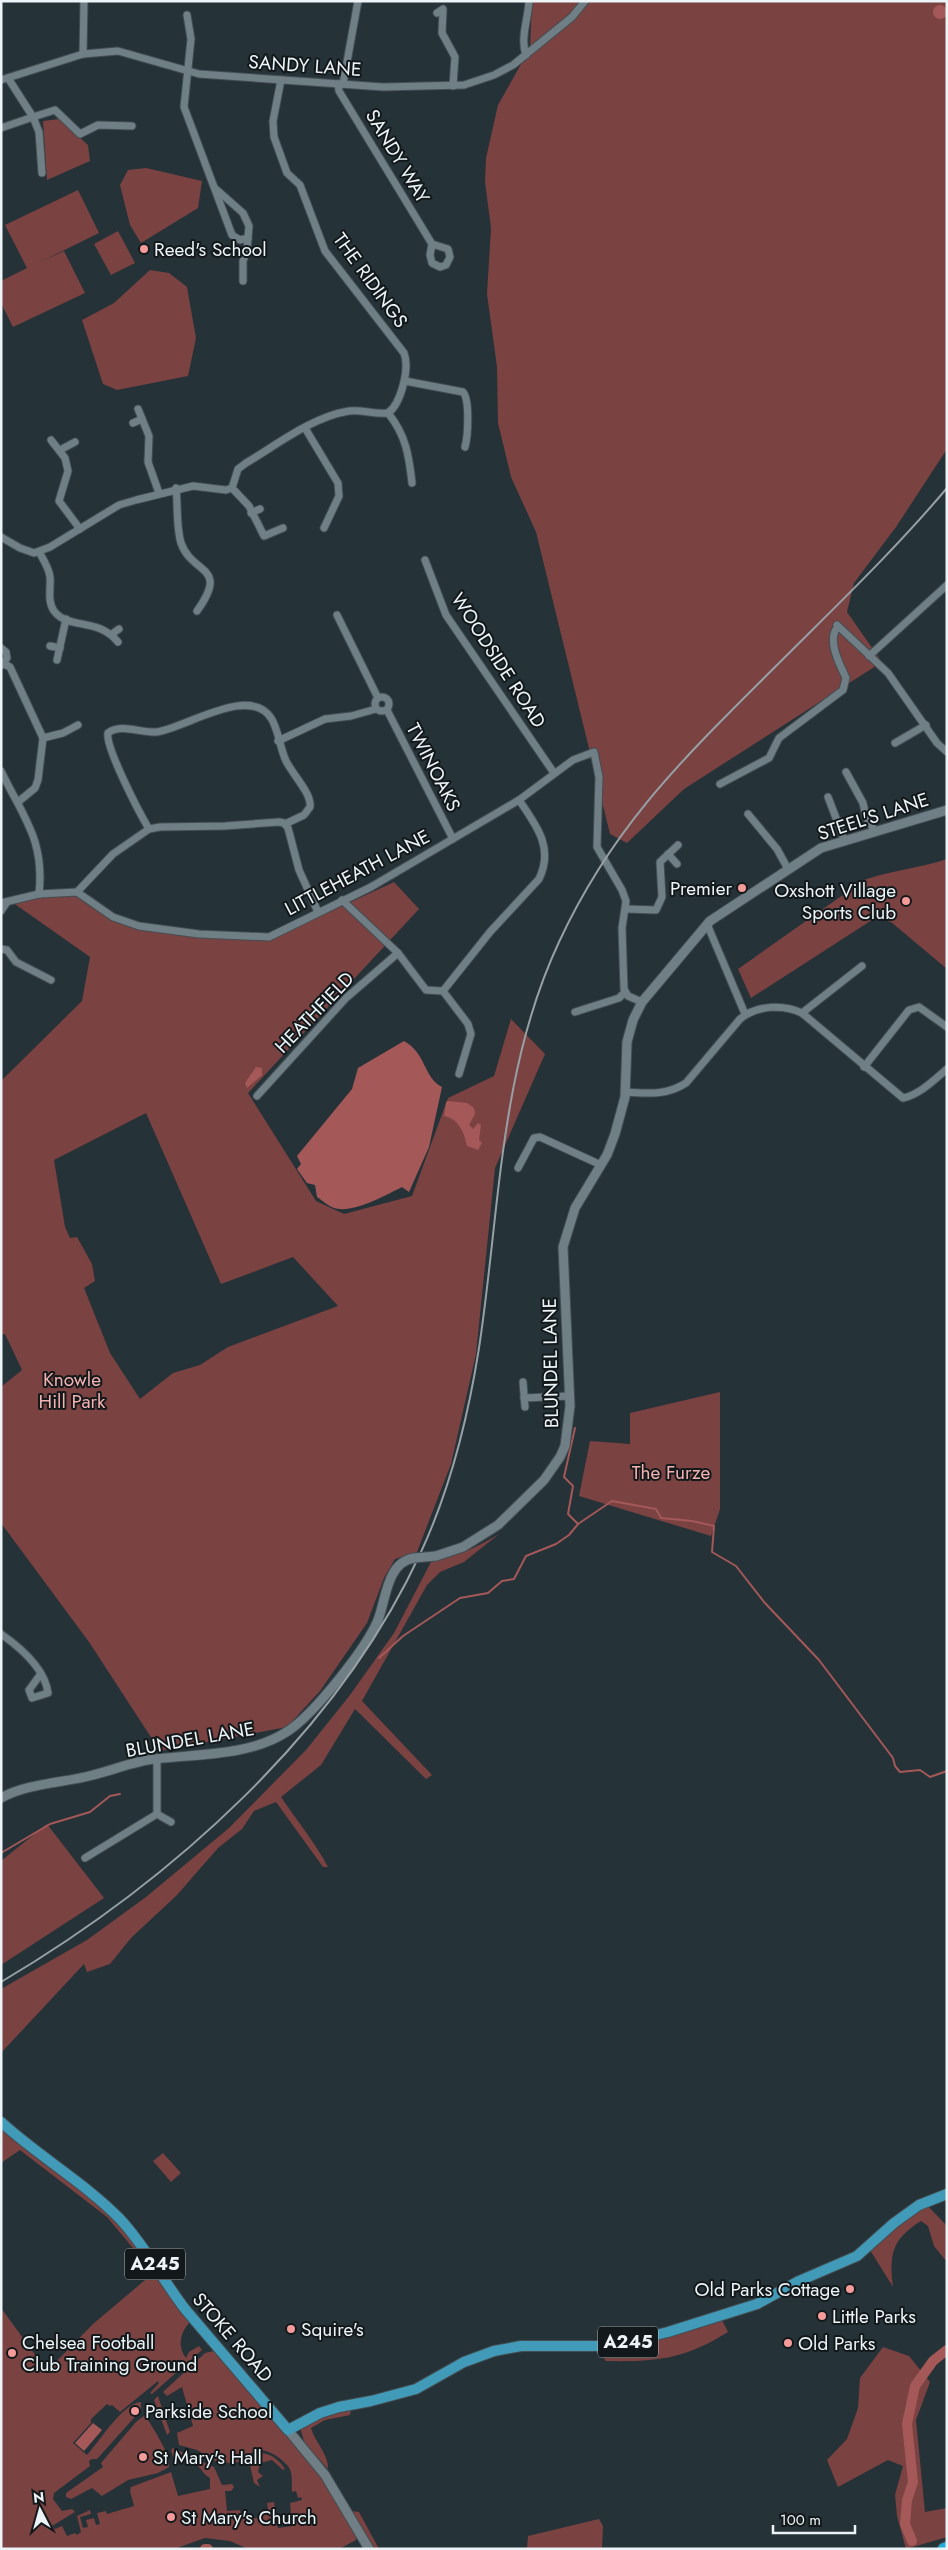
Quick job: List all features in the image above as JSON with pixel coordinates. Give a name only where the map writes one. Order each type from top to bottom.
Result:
[{"type":"main road","name":"STOKE ROAD","points":[[1,2122],[118,2217],[151,2258],[169,2288],[185,2309],[288,2430]]},
{"type":"main road","name":"A245","points":[[288,2430],[320,2413],[338,2407],[371,2401],[416,2388],[464,2362],[494,2352],[521,2346],[610,2346],[668,2332],[757,2304],[799,2281],[857,2256],[919,2205],[947,2194]]},
{"type":"street","points":[[83,54],[84,1]]},
{"type":"street","points":[[341,84],[358,1]]},
{"type":"street","points":[[526,55],[522,40],[528,21],[529,1]]},
{"type":"street","name":"SANDY LANE","points":[[5,79],[83,54],[118,51],[199,74],[383,87],[464,85],[494,75],[526,55],[572,17],[586,1]]},
{"type":"street","points":[[437,13],[443,9],[442,33],[455,57],[453,86]]},
{"type":"street","points":[[187,14],[191,39],[186,70],[184,107],[232,235],[240,240],[248,238]]},
{"type":"street","points":[[5,79],[33,117],[39,132],[42,173]]},
{"type":"street","name":"THE RIDINGS","points":[[281,80],[273,121],[274,137],[281,160],[287,173],[300,185],[325,251],[404,353],[408,370],[393,408],[388,413]]},
{"type":"street","name":"SANDY WAY","points":[[341,84],[339,91],[432,244]]},
{"type":"street","points":[[1,128],[55,110],[80,134],[98,125],[132,126]]},
{"type":"street","points":[[216,190],[245,215],[249,226],[242,261],[243,281]]},
{"type":"street","points":[[405,381],[463,392],[466,396],[467,404],[465,447]]},
{"type":"street","points":[[138,410],[150,436],[148,462],[159,493]]},
{"type":"street","points":[[1,537],[27,552],[39,552],[120,506],[159,493],[193,486],[226,490],[232,488],[241,466],[305,428],[332,415],[351,410],[388,413],[399,427],[406,441],[412,483]]},
{"type":"street","points":[[133,423],[142,419]]},
{"type":"street","points":[[305,428],[338,483],[337,501],[324,528]]},
{"type":"street","points":[[51,440],[60,450],[68,471],[59,501],[80,529]]},
{"type":"street","points":[[60,450],[75,442]]},
{"type":"street","points":[[176,488],[181,543],[208,576],[211,583],[209,593],[197,611]]},
{"type":"street","points":[[232,488],[249,506],[251,513],[265,536],[283,528]]},
{"type":"street","points":[[251,513],[260,509]]},
{"type":"street","points":[[39,552],[50,575],[50,602],[53,610],[61,618],[101,627],[112,634],[118,642]]},
{"type":"street","name":"WOODSIDE ROAD","points":[[425,560],[446,615],[554,773]]},
{"type":"street","points":[[869,656],[947,586]]},
{"type":"street","name":"TWINOAKS","points":[[337,615],[378,698],[386,697],[389,701],[390,706],[387,710]]},
{"type":"street","points":[[57,660],[66,619]]},
{"type":"street","points":[[720,784],[769,758],[779,738],[843,690],[846,678],[836,660],[834,634],[837,625],[896,682],[947,752]]},
{"type":"street","points":[[112,634],[120,629]]},
{"type":"street","points":[[50,646],[60,648]]},
{"type":"street","points":[[1,648],[7,655],[3,665],[10,667],[43,738],[38,780],[34,788],[18,802]]},
{"type":"street","points":[[376,709],[375,704],[378,698]]},
{"type":"street","points":[[1,911],[4,902],[39,894],[78,892],[113,854],[149,829],[160,826],[279,822],[285,824],[304,815],[310,807],[311,801],[309,795],[296,778],[278,741],[272,718],[263,709],[252,707],[216,710],[170,729],[156,732],[112,730],[108,733],[106,738],[149,829]]},
{"type":"street","name":"TWINOAKS","points":[[278,741],[325,719],[351,716],[376,709],[380,711],[387,710]]},
{"type":"street","name":"TWINOAKS","points":[[387,710],[453,839]]},
{"type":"street","points":[[43,738],[62,733],[78,725]]},
{"type":"street","points":[[895,744],[926,725]]},
{"type":"street","name":"LITTLEHEATH LANE","points":[[78,892],[113,917],[139,926],[199,934],[269,937],[342,900],[371,888],[519,800],[573,760],[594,752],[599,777],[596,839],[600,854],[622,890],[626,909]]},
{"type":"street","points":[[1,771],[26,816],[39,852],[41,874],[39,894]]},
{"type":"street","points":[[846,772],[863,802],[866,817],[875,831]]},
{"type":"street","points":[[828,797],[844,839]]},
{"type":"street","points":[[443,991],[490,932],[538,879],[544,869],[546,847],[541,831],[519,800]]},
{"type":"street","name":"STEEL'S LANE","points":[[709,923],[821,848],[844,839],[947,810]]},
{"type":"street","points":[[748,814],[777,849],[788,869]]},
{"type":"street","points":[[285,824],[299,870],[318,912]]},
{"type":"street","points":[[642,1002],[628,996],[625,992],[621,943],[626,909],[656,910],[662,897],[659,866],[678,845]]},
{"type":"street","points":[[668,854],[677,864]]},
{"type":"street","points":[[342,900],[398,953],[426,990],[443,991],[468,1024],[471,1034],[459,1074]]},
{"type":"street","points":[[709,923],[745,1014]]},
{"type":"street","name":"BLUNDEL LANE","points":[[1,1798],[21,1791],[157,1759],[249,1746],[288,1732],[304,1718],[357,1652],[378,1618],[393,1573],[403,1562],[414,1558],[436,1556],[463,1548],[488,1533],[544,1480],[560,1457],[565,1446],[569,1421],[570,1396],[563,1248],[574,1208],[601,1165],[615,1134],[625,1092],[627,1042],[633,1020],[642,1002],[709,923]]},
{"type":"street","points":[[1,949],[7,950],[16,962],[51,980]]},
{"type":"street","name":"HEATHFIELD","points":[[257,1096],[346,998],[398,953]]},
{"type":"street","points":[[802,1014],[862,966]]},
{"type":"street","points":[[575,1012],[619,998],[625,992]]},
{"type":"street","points":[[864,1067],[908,1010],[919,1007],[947,1027]]},
{"type":"street","points":[[625,1092],[659,1093],[676,1089],[686,1083],[745,1014],[757,1009],[788,1008],[802,1014],[903,1098],[915,1094],[947,1069]]},
{"type":"street","points":[[518,1168],[534,1138],[540,1137],[601,1165]]},
{"type":"street","points":[[523,1382],[525,1407]]},
{"type":"street","points":[[524,1398],[570,1396]]},
{"type":"street","points":[[1,1634],[20,1649],[35,1665],[40,1674]]},
{"type":"street","points":[[157,1759],[157,1814]]},
{"type":"street","points":[[157,1814],[171,1822]]},
{"type":"street","points":[[85,1858],[157,1814]]},
{"type":"street","points":[[288,2430],[325,2475],[369,2549]]},
{"type":"green space","points":[[532,1],[947,1],[947,449],[896,527],[854,583],[847,612],[882,662],[684,789],[627,843],[610,834],[536,532],[511,477],[498,423],[497,367],[487,294],[491,228],[485,182],[486,158],[498,105],[530,48]]},
{"type":"green space","points":[[59,119],[88,145],[90,161],[47,180],[43,121]]},
{"type":"green space","points":[[146,168],[202,181],[198,208],[141,243],[130,225],[120,185],[128,170]]},
{"type":"green space","points":[[78,190],[99,233],[38,263],[64,251],[85,293],[13,327],[1,303],[1,281],[27,268],[5,225]]},
{"type":"green space","points":[[118,231],[135,263],[111,275],[94,244]]},
{"type":"green space","points":[[150,270],[169,273],[187,287],[196,338],[188,376],[117,390],[103,384],[82,320],[114,303]]},
{"type":"green space","points":[[947,859],[947,969],[891,922],[875,918],[751,998],[738,969],[857,885],[856,883]]},
{"type":"green space","name":"Knowle Hill Park","points":[[394,882],[419,909],[248,1093],[316,1201],[344,1214],[412,1196],[448,1098],[494,1076],[511,1019],[545,1054],[495,1168],[476,1354],[451,1464],[417,1552],[395,1559],[384,1578],[367,1623],[320,1691],[287,1727],[160,1751],[89,1642],[1,1523],[1,1387],[22,1370],[5,1334],[1,1335],[1,1081],[82,1001],[90,957],[12,902],[38,896],[77,894],[112,919],[269,940]],"holes":[[[146,1113],[221,1284],[293,1257],[338,1306],[228,1347],[200,1365],[173,1373],[140,1399],[110,1353],[84,1288],[95,1281],[92,1264],[77,1237],[70,1238],[65,1227],[54,1160]]]},
{"type":"green space","name":"The Furze","points":[[720,1392],[720,1509],[711,1536],[579,1496],[590,1441],[630,1444],[630,1413]]},
{"type":"green space","points":[[499,1534],[464,1562],[440,1572],[427,1585],[362,1701],[432,1775],[426,1779],[355,1709],[321,1765],[281,1797],[312,1840],[328,1867],[323,1867],[276,1802],[254,1811],[242,1829],[218,1848],[177,1895],[131,1938],[110,1964],[87,1972],[84,1964],[1,2053],[1,1989],[87,1940],[146,1897],[229,1828],[306,1750],[350,1695],[394,1633],[432,1560],[467,1551]]},
{"type":"green space","points":[[47,1824],[104,1898],[1,1965],[1,1861]]},
{"type":"green space","name":"Parkside School","points":[[1,2126],[116,2218],[191,2321],[184,2330],[181,2339],[181,2349],[186,2358],[189,2352],[199,2346],[202,2350],[152,2394],[150,2393],[159,2383],[158,2381],[120,2412],[112,2405],[107,2404],[91,2419],[91,2423],[73,2443],[87,2455],[119,2416],[134,2404],[141,2402],[141,2410],[97,2459],[89,2461],[90,2466],[54,2493],[53,2499],[62,2511],[72,2509],[75,2512],[52,2526],[55,2529],[62,2526],[67,2536],[75,2533],[77,2535],[81,2532],[77,2516],[90,2510],[91,2514],[80,2517],[83,2528],[88,2527],[86,2520],[94,2518],[96,2525],[100,2524],[97,2513],[106,2511],[107,2514],[134,2506],[130,2491],[131,2487],[171,2472],[178,2496],[210,2489],[210,2478],[195,2464],[174,2460],[171,2450],[173,2448],[214,2467],[222,2485],[232,2484],[234,2487],[231,2491],[225,2491],[227,2511],[240,2510],[241,2517],[246,2516],[249,2519],[262,2517],[263,2510],[268,2509],[267,2503],[274,2502],[278,2528],[292,2526],[290,2503],[302,2500],[301,2497],[298,2498],[296,2491],[292,2492],[289,2468],[277,2456],[259,2450],[249,2455],[245,2461],[217,2462],[197,2450],[179,2445],[177,2433],[193,2426],[182,2387],[167,2396],[163,2392],[205,2353],[218,2350],[322,2477],[356,2534],[356,2540],[339,2549],[248,2549],[230,2541],[205,2538],[174,2549],[1,2549],[1,2308],[47,2371],[93,2324],[151,2275],[143,2260],[107,2217],[20,2150],[1,2163]]},
{"type":"green space","points":[[163,2153],[181,2173],[171,2182],[153,2161]]},
{"type":"green space","points":[[926,2204],[947,2226],[947,2262],[934,2246],[928,2226],[921,2221],[904,2234],[895,2248],[892,2256],[893,2287],[870,2250],[915,2211]]},
{"type":"green space","points":[[721,2318],[728,2332],[698,2348],[684,2353],[640,2361],[606,2361],[600,2353],[600,2350]]},
{"type":"green space","points":[[883,2347],[909,2356],[930,2382],[916,2420],[925,2512],[947,2508],[947,2537],[906,2549],[897,2516],[895,2495],[903,2466],[888,2460],[838,2487],[827,2460],[847,2439],[858,2408],[860,2378]]},
{"type":"green space","points":[[158,2396],[170,2432],[167,2435],[154,2400]]},
{"type":"green space","points":[[351,2410],[350,2415],[325,2420],[311,2428],[324,2454],[328,2469],[305,2444],[300,2428],[332,2411]]},
{"type":"green space","points":[[145,2415],[164,2448],[169,2467],[158,2473],[128,2480],[102,2496],[92,2488],[71,2499],[66,2497],[66,2493],[103,2467],[101,2463],[136,2422]]},
{"type":"green space","points":[[257,2453],[273,2457],[285,2469],[283,2470],[272,2460],[260,2463],[258,2472],[263,2476],[257,2480],[260,2487],[254,2483],[249,2461],[252,2455]]},
{"type":"green space","points":[[351,2511],[359,2512],[379,2549],[372,2549]]},
{"type":"green space","points":[[599,2519],[603,2526],[602,2549],[527,2549],[528,2536]]},
{"type":"shaded area","points":[[937,5],[943,5],[947,12],[943,19],[937,19],[933,15],[933,9]]},
{"type":"shaded area","points":[[404,1041],[417,1052],[431,1077],[442,1087],[429,1147],[409,1192],[402,1187],[359,1206],[341,1209],[334,1208],[317,1197],[315,1185],[307,1183],[297,1169],[301,1164],[297,1156],[352,1089],[358,1068]]},
{"type":"shaded area","points":[[256,1067],[262,1068],[262,1075],[247,1088],[245,1083]]},
{"type":"shaded area","points":[[446,1102],[467,1103],[474,1108],[475,1114],[469,1125],[473,1129],[478,1123],[481,1125],[479,1140],[482,1143],[478,1150],[467,1146],[457,1123],[444,1116]]},
{"type":"shaded area","points":[[93,2423],[102,2430],[84,2451],[75,2443]]},
{"type":"waterway","points":[[575,1428],[564,1477],[573,1486],[568,1514],[578,1524]]},
{"type":"waterway","points":[[379,1658],[403,1636],[460,1598],[488,1593],[502,1581],[514,1579],[526,1556],[556,1544],[569,1535],[578,1524],[612,1501],[656,1509],[661,1518],[692,1521],[714,1526],[712,1552],[736,1566],[764,1602],[819,1660],[893,1758],[895,1766],[900,1772],[920,1770],[930,1777],[947,1771]]},
{"type":"waterway","points":[[1,1853],[50,1824],[90,1812],[110,1796],[120,1794]]},
{"type":"waterway","points":[[912,2541],[905,2524],[907,2500],[913,2482],[907,2424],[915,2386],[933,2361],[947,2350]]},
{"type":"railway","points":[[1,1982],[64,1942],[126,1898],[186,1850],[243,1797],[296,1741],[344,1681],[386,1618],[432,1527],[450,1477],[464,1426],[479,1348],[504,1142],[513,1091],[524,1040],[539,991],[559,942],[580,900],[603,862],[653,794],[710,732],[884,558],[947,488]]},
{"type":"place","name":"Reed's School","points":[[144,249]]},
{"type":"place","name":"Premier","points":[[742,888]]},
{"type":"place","name":"Oxshott Village Sports Club","points":[[906,901]]},
{"type":"place","name":"Old Parks Cottage","points":[[850,2289]]},
{"type":"place","name":"Little Parks","points":[[822,2316]]},
{"type":"place","name":"Squire's","points":[[291,2329]]},
{"type":"place","name":"Old Parks","points":[[788,2343]]},
{"type":"place","name":"Chelsea Football Club Training Ground","points":[[12,2353]]},
{"type":"place","name":"Parkside School","points":[[135,2411]]},
{"type":"place","name":"St Mary's Hall","points":[[143,2457]]},
{"type":"place","name":"St Mary's Church","points":[[171,2517]]}]
